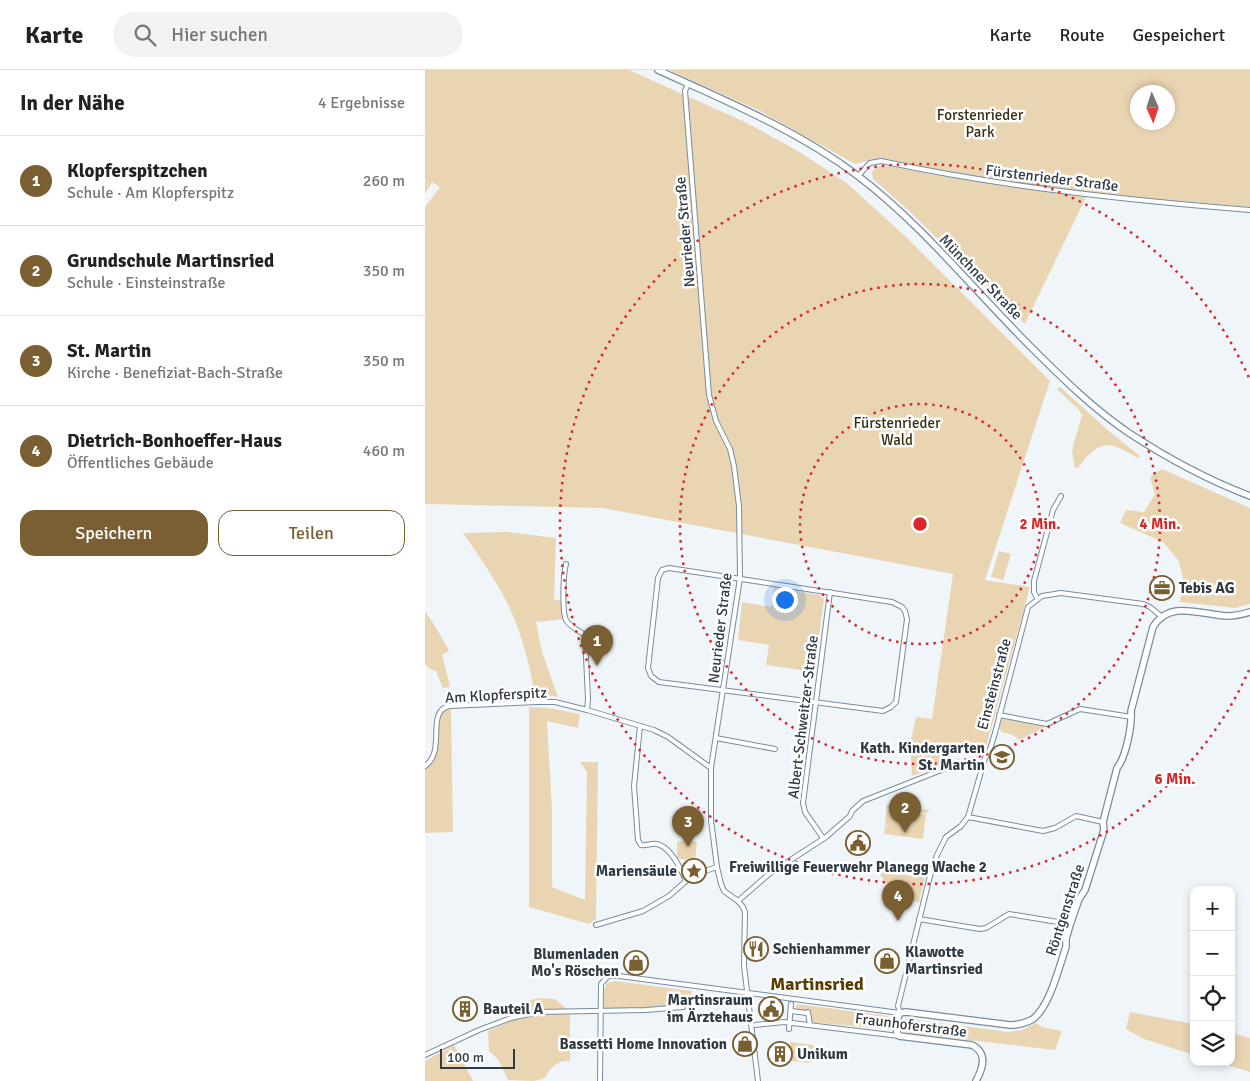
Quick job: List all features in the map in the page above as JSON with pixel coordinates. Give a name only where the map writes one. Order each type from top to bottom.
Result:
[{"type":"street","name":"Münchner Straße","points":[[658,70],[753,113],[806,140],[858,176],[897,209],[1034,350],[1093,404],[1129,432],[1188,468],[1250,496]]},
{"type":"street","name":"Neurieder Straße","points":[[688,84],[685,91],[688,137],[709,395],[716,421],[730,449],[739,506],[740,578],[711,768],[710,810],[717,867],[724,891],[738,902]]},
{"type":"street","name":"Fürstenrieder Straße","points":[[858,176],[870,163],[881,161],[1011,185],[1123,199],[1250,210]]},
{"type":"street","points":[[1061,496],[1053,510],[1034,582],[1034,592],[1037,598],[1047,594],[1061,593],[1124,601],[1143,604],[1161,616],[1177,610],[1229,616],[1250,612]]},
{"type":"street","points":[[566,564],[563,573],[565,616],[569,623],[585,635],[587,710]]},
{"type":"street","points":[[669,568],[740,578],[899,604],[905,611],[907,619],[897,698],[893,705],[883,711],[659,682],[651,676],[648,668],[657,578],[662,570],[669,568]]},
{"type":"street","name":"Albert-Schweitzer-Straße","points":[[823,838],[805,812],[803,803],[830,592]]},
{"type":"street","name":"Einsteinstraße","points":[[969,817],[985,758],[990,749],[1027,610],[1037,598]]},
{"type":"street","name":"Röntgenstraße","points":[[600,1010],[601,984],[608,976],[619,976],[900,1013],[1010,1025],[1019,1025],[1033,1018],[1047,998],[1066,947],[1070,924],[1079,899],[1085,890],[1104,830],[1103,822],[1117,768],[1122,762],[1131,711],[1149,638],[1153,627],[1161,616]]},
{"type":"street","name":"Am Klopferspitz","points":[[425,766],[430,763],[433,752],[432,719],[438,710],[444,707],[555,702],[640,726],[668,737],[711,768]]},
{"type":"street","points":[[999,715],[1047,724],[1080,709],[1131,717]]},
{"type":"street","points":[[640,726],[634,786],[639,840],[641,845],[659,844],[676,860],[686,881]]},
{"type":"street","points":[[716,738],[775,749]]},
{"type":"street","points":[[758,1081],[753,1023],[743,952],[745,912],[738,902],[769,874],[823,838],[850,816],[852,811],[863,802],[944,769]]},
{"type":"street","points":[[899,1036],[896,1031],[896,1024],[900,1013],[898,1006],[930,876],[941,845],[946,837],[961,826],[969,817],[1043,831],[1055,828],[1076,816],[1103,822]]},
{"type":"street","points":[[596,925],[630,916],[657,904],[697,874],[717,867]]},
{"type":"street","points":[[919,919],[980,929],[1009,914],[1070,924]]},
{"type":"street","points":[[789,1029],[791,1004]]},
{"type":"street","points":[[425,1056],[464,1036],[511,1018],[537,1012],[683,1008]]},
{"type":"street","points":[[600,1010],[600,1081]]},
{"type":"street","points":[[791,1011],[808,1013],[817,1033]]},
{"type":"street","name":"Fraunhoferstraße","points":[[753,1023],[790,1023],[825,1026],[972,1045],[981,1053],[983,1063],[982,1071],[976,1081]]},
{"type":"street","points":[[764,1024],[765,1030]]},
{"type":"street","points":[[770,1024],[770,1030]]},
{"type":"green space","name":"Fürstenrieder Wald","points":[[425,70],[629,70],[747,123],[798,151],[848,184],[906,237],[1050,381],[985,580],[1030,587],[986,747],[953,748],[949,763],[912,776],[910,745],[916,717],[932,719],[953,574],[603,508],[425,504],[425,207],[440,187],[432,182],[425,194]]},
{"type":"green space","points":[[669,70],[1250,70],[1250,207],[1086,193],[950,173],[881,158],[855,164],[758,110]]},
{"type":"green space","name":"Forstenrieder Park","points":[[878,166],[1086,197],[1025,324],[907,209],[873,179],[872,172]]},
{"type":"green space","points":[[1060,387],[1140,456],[1138,458],[1117,447],[1101,446],[1086,457],[1078,468],[1075,468],[1072,450],[1082,415],[1057,389]]},
{"type":"green space","points":[[1162,469],[1250,508],[1250,604],[1235,608],[1180,602],[1183,577],[1178,560],[1163,542],[1120,523],[1126,510],[1144,512],[1155,494],[1150,477]]},
{"type":"green space","points":[[508,532],[556,538],[554,599],[562,601],[564,619],[536,622],[542,652],[558,697],[540,694],[535,696],[526,653],[511,611],[495,581],[463,533]]},
{"type":"green space","points":[[999,551],[1011,554],[1003,580],[991,577]]},
{"type":"green space","points":[[774,587],[819,595],[824,599],[814,672],[766,665],[769,645],[738,640],[742,602],[771,607]]},
{"type":"green space","points":[[425,611],[449,651],[442,655],[450,687],[443,688],[436,671],[430,669],[425,664]]},
{"type":"green space","points":[[529,707],[548,708],[580,714],[578,728],[547,721],[552,809],[552,887],[585,900],[587,772],[580,762],[598,762],[596,919],[589,924],[529,907]]},
{"type":"green space","points":[[451,709],[453,832],[425,833],[425,769],[431,763],[434,756],[435,719],[438,712]]},
{"type":"green space","points":[[1004,719],[1043,725],[1045,727],[1019,740],[1013,735],[1001,732],[1001,721]]},
{"type":"green space","points":[[887,805],[929,810],[928,813],[908,811],[926,814],[923,839],[891,835],[891,832],[889,835],[884,834],[885,826],[890,828],[885,825]]},
{"type":"green space","points":[[687,840],[697,842],[695,862],[677,858],[677,842]]},
{"type":"green space","points":[[878,872],[925,877],[919,902],[899,896]]},
{"type":"green space","points":[[615,981],[692,991],[691,995],[682,1005],[651,1008],[604,1008],[604,990],[607,983]]},
{"type":"green space","points":[[537,998],[555,999],[570,1012],[570,1061],[555,1065],[545,1078],[534,1081],[508,1080],[498,1059],[489,1051],[488,1031],[508,1022],[505,1009]]},
{"type":"green space","points":[[797,1004],[888,1016],[891,1020],[891,1025],[885,1029],[810,1022],[808,1012],[795,1011]]},
{"type":"green space","points":[[1130,1012],[1190,1023],[1190,1054],[1144,1039],[1126,1029]]},
{"type":"green space","points":[[908,1019],[1009,1032],[1022,1030],[1036,1023],[1042,1027],[1062,1031],[1055,1050],[909,1033],[902,1028],[903,1022]]},
{"type":"green space","points":[[1235,1034],[1250,1038],[1250,1072],[1230,1066],[1235,1066]]},
{"type":"green space","points":[[790,1042],[814,1045],[811,1063],[791,1061]]},
{"type":"green space","points":[[454,1045],[473,1081],[425,1081],[425,1061]]},
{"type":"place","name":"Tebis AG","points":[[1162,588]]},
{"type":"place","name":"Klopferspitzchen","points":[[597,666]]},
{"type":"place","name":"Kath. Kindergarten St. Martin","points":[[1002,757]]},
{"type":"place","name":"Grundschule Martinsried","points":[[905,833]]},
{"type":"place","name":"Freiwillige Feuerwehr Planegg Wache 2","points":[[858,843]]},
{"type":"place","name":"St. Martin","points":[[688,847]]},
{"type":"place","name":"Mariensäule","points":[[694,871]]},
{"type":"place","name":"Dietrich-Bonhoeffer-Haus","points":[[898,921]]},
{"type":"place","name":"Schienhammer","points":[[756,949]]},
{"type":"place","name":"Klawotte Martinsried","points":[[887,961]]},
{"type":"place","name":"Blumenladen Mo's Röschen","points":[[636,963]]},
{"type":"place","name":"Bauteil A","points":[[465,1009]]},
{"type":"place","name":"Martinsraum im Ärztehaus","points":[[771,1009]]},
{"type":"place","name":"Bassetti Home Innovation","points":[[745,1044]]},
{"type":"place","name":"Unikum","points":[[780,1054]]},
{"type":"district","name":"Martinsried","points":[[817,984]]}]
